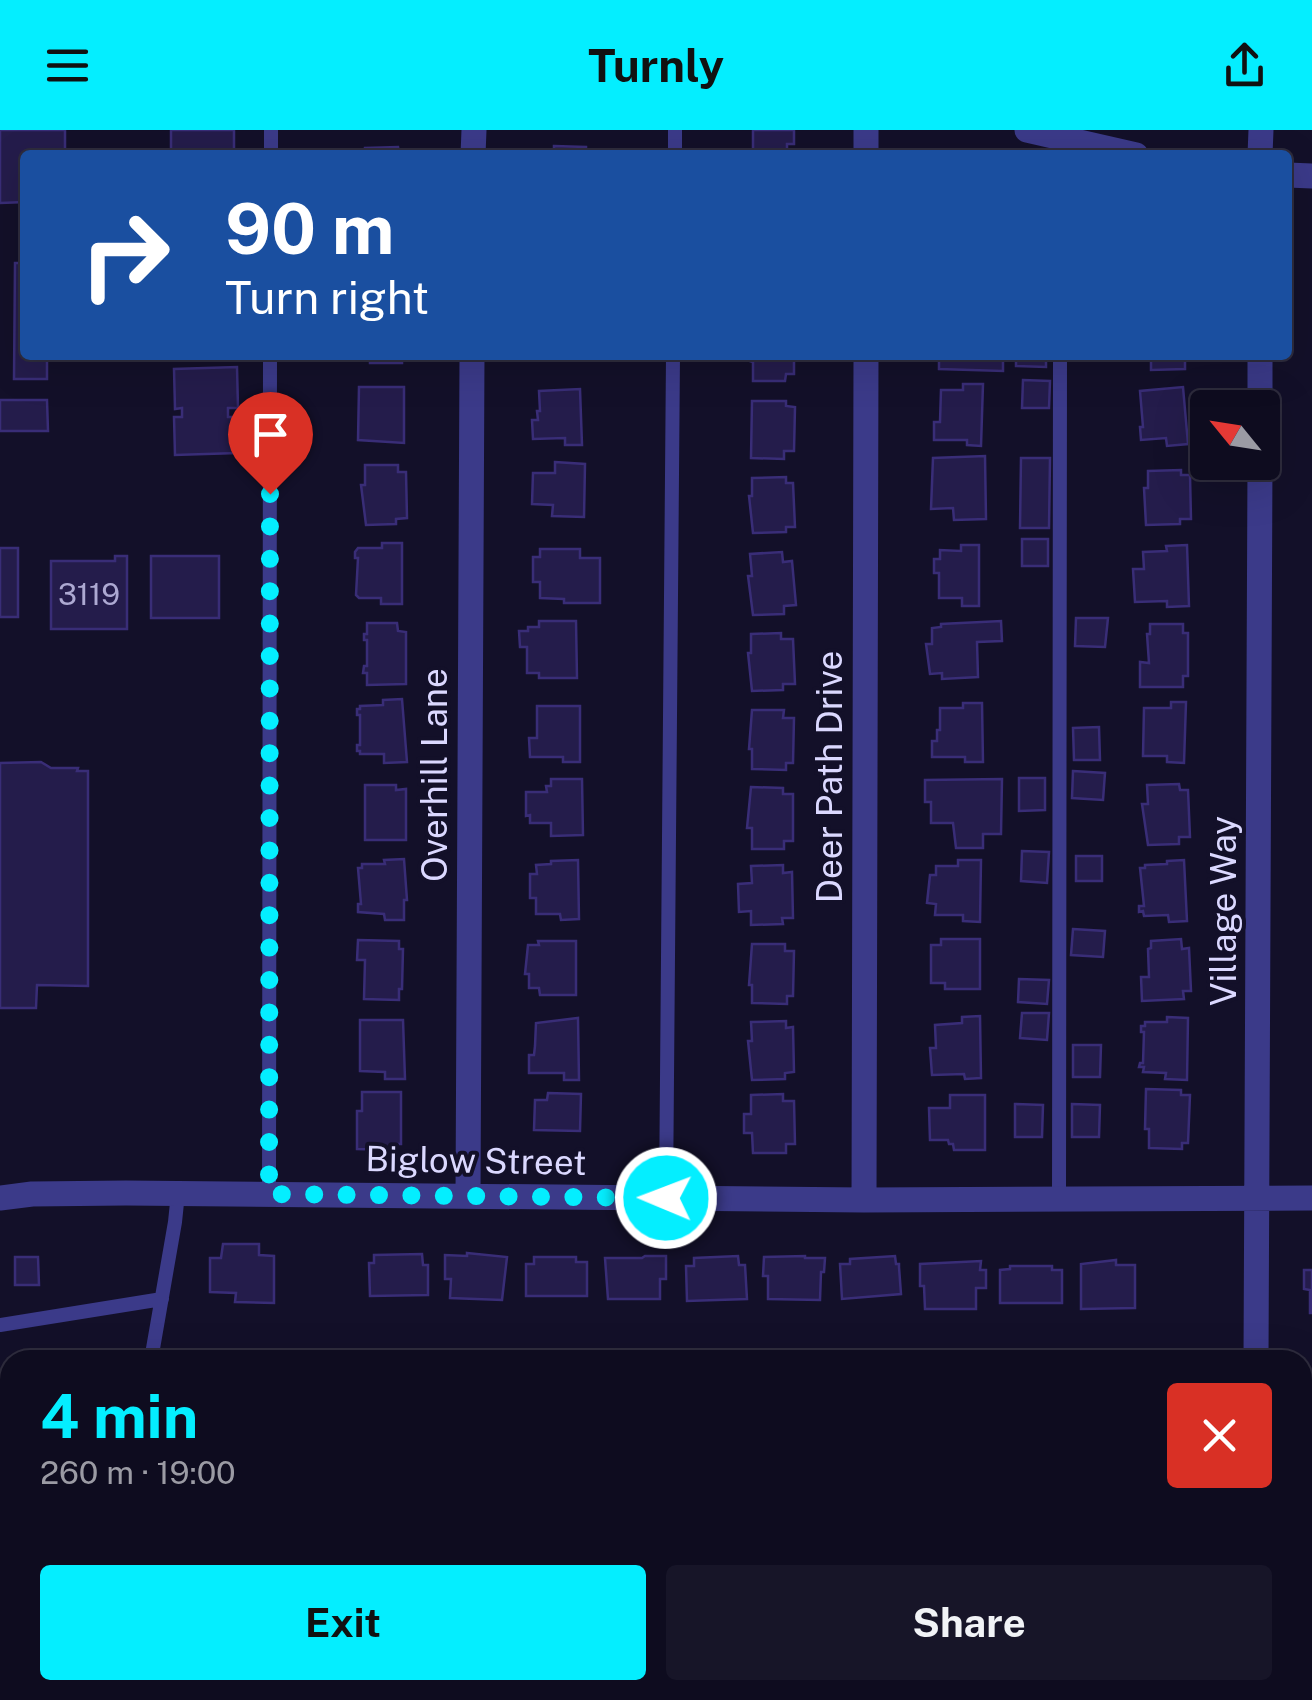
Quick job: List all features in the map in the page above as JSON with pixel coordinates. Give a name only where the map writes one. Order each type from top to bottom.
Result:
[{"type":"street","points":[[1027,130],[1109,150]]},
{"type":"street","name":"Overhill Lane","points":[[468,1196],[472,360]]},
{"type":"street","name":"Deer Path Drive","points":[[864,1200],[866,360]]},
{"type":"street","points":[[1260,360],[1260,390]]},
{"type":"street","name":"Village Way","points":[[1256,1350],[1260,480]]},
{"type":"street","name":"Biglow Street","points":[[0,1198],[32,1194],[178,1193],[864,1200],[1312,1198]]},
{"type":"lane","points":[[269,1194],[270,360]]},
{"type":"lane","points":[[666,1198],[673,360]]},
{"type":"lane","points":[[1059,1198],[1060,360]]},
{"type":"lane","points":[[153,1350],[178,1193]]},
{"type":"lane","points":[[0,1324],[162,1299]]},
{"type":"building","points":[[0,130],[65,130],[65,150],[20,150],[20,202],[0,203]]},
{"type":"building","points":[[171,130],[234,130],[234,150],[171,150]]},
{"type":"building","points":[[753,130],[794,130],[794,144],[787,144],[787,149],[753,150]]},
{"type":"building","points":[[554,146],[586,147],[586,150],[554,150]]},
{"type":"building","points":[[398,147],[398,150],[365,150]]},
{"type":"building","points":[[15,263],[20,263],[20,360],[47,360],[47,379],[14,379]]},
{"type":"building","points":[[370,360],[402,360],[402,363]]},
{"type":"building","points":[[794,360],[794,374],[786,374],[785,381],[753,381],[750,361]]},
{"type":"building","points":[[939,360],[1003,360],[1003,371],[939,369]]},
{"type":"building","points":[[1016,360],[1046,360],[1046,367],[1016,366]]},
{"type":"building","points":[[1151,360],[1185,360],[1185,369],[1151,370]]},
{"type":"building","points":[[237,367],[238,408],[228,408],[228,417],[236,417],[237,453],[175,455],[174,417],[182,417],[182,408],[175,409],[174,369]]},
{"type":"building","points":[[1023,380],[1050,381],[1049,408],[1022,408]]},
{"type":"building","points":[[963,384],[983,384],[981,446],[967,445],[967,440],[934,440],[934,422],[940,422],[941,390],[963,390]]},
{"type":"building","points":[[359,387],[404,387],[404,443],[358,440]]},
{"type":"building","points":[[1183,387],[1188,444],[1167,446],[1166,438],[1141,440],[1140,391]]},
{"type":"building","points":[[580,389],[582,445],[565,445],[565,438],[533,439],[532,420],[538,420],[540,411],[539,391]]},
{"type":"building","points":[[0,400],[47,400],[48,431],[0,431]]},
{"type":"building","points":[[752,401],[786,401],[786,406],[795,407],[794,451],[784,451],[784,459],[751,458]]},
{"type":"building","points":[[985,456],[986,519],[954,520],[953,508],[931,509],[933,458]]},
{"type":"building","points":[[1021,458],[1050,458],[1049,528],[1020,528]]},
{"type":"building","points":[[555,462],[585,464],[584,517],[552,516],[553,505],[532,504],[533,473],[555,473]]},
{"type":"building","points":[[365,465],[398,465],[398,472],[406,472],[407,518],[396,519],[396,524],[366,525],[361,485],[365,485]]},
{"type":"building","points":[[1181,470],[1181,475],[1190,475],[1191,519],[1180,519],[1180,524],[1146,525],[1144,488],[1148,488],[1148,471]]},
{"type":"building","points":[[786,477],[786,483],[793,483],[795,527],[786,527],[786,532],[753,533],[749,496],[752,478]]},
{"type":"building","points":[[1022,539],[1048,539],[1048,566],[1022,566]]},
{"type":"building","points":[[382,543],[402,543],[402,604],[381,604],[381,598],[356,595],[355,552],[358,548],[382,548]]},
{"type":"building","points":[[961,545],[979,545],[979,606],[962,606],[962,598],[939,598],[939,573],[934,573],[934,559],[940,559],[940,550],[961,551]]},
{"type":"building","points":[[1187,545],[1189,606],[1167,607],[1167,601],[1135,602],[1133,569],[1144,569],[1143,552]]},
{"type":"building","points":[[0,548],[18,548],[18,617],[0,617]]},
{"type":"building","points":[[540,549],[580,549],[580,558],[600,558],[600,603],[540,598],[540,582],[533,582],[533,557],[540,557]]},
{"type":"building","points":[[782,552],[783,562],[792,561],[796,605],[784,606],[784,614],[753,615],[748,576],[752,576],[750,554]]},
{"type":"building","points":[[115,556],[127,556],[127,629],[51,629],[51,561],[115,561]]},
{"type":"building","points":[[151,556],[219,556],[219,618],[151,618]]},
{"type":"building","points":[[1076,618],[1108,618],[1105,647],[1075,646]]},
{"type":"building","points":[[539,621],[576,621],[577,678],[539,678],[539,673],[527,673],[527,647],[520,647],[519,631],[539,627]]},
{"type":"building","points":[[1001,621],[1002,641],[977,642],[978,677],[942,679],[942,673],[930,674],[926,644],[932,644],[932,628],[941,624]]},
{"type":"building","points":[[367,623],[397,623],[398,631],[406,632],[406,684],[367,685],[367,673],[363,673],[367,666]]},
{"type":"building","points":[[1150,624],[1183,624],[1183,633],[1188,633],[1188,676],[1183,676],[1183,687],[1140,687],[1140,662],[1149,663]]},
{"type":"building","points":[[781,633],[781,639],[793,639],[795,684],[783,684],[783,690],[752,691],[748,653],[751,634]]},
{"type":"building","points":[[402,699],[407,762],[384,763],[384,754],[360,754],[357,709],[383,705],[383,700]]},
{"type":"building","points":[[1171,702],[1186,702],[1184,763],[1167,762],[1167,756],[1143,756],[1144,708],[1171,708]]},
{"type":"building","points":[[963,703],[982,703],[983,762],[965,762],[965,757],[932,757],[932,741],[937,741],[940,730],[940,708],[963,708]]},
{"type":"building","points":[[537,706],[580,706],[580,762],[563,762],[563,757],[530,757],[529,738],[537,738]]},
{"type":"building","points":[[752,710],[784,710],[783,718],[794,718],[793,763],[786,763],[786,770],[752,769]]},
{"type":"building","points":[[1099,727],[1100,760],[1074,760],[1073,728]]},
{"type":"building","points":[[41,762],[51,768],[88,771],[88,986],[37,985],[36,1008],[0,1008],[0,763]]},
{"type":"building","points":[[1073,771],[1105,773],[1103,800],[1072,798]]},
{"type":"building","points":[[1019,778],[1045,778],[1045,810],[1019,811]]},
{"type":"building","points":[[551,779],[582,779],[583,835],[551,836],[551,823],[530,823],[530,815],[526,816],[526,792],[547,792]]},
{"type":"building","points":[[1002,779],[1001,834],[983,834],[983,848],[956,848],[953,823],[931,823],[931,802],[925,802],[925,780]]},
{"type":"building","points":[[1179,784],[1180,790],[1188,790],[1190,837],[1179,837],[1179,844],[1148,845],[1142,804],[1148,804],[1147,785]]},
{"type":"building","points":[[365,785],[396,785],[396,790],[406,789],[406,840],[365,840]]},
{"type":"building","points":[[751,787],[783,788],[783,794],[793,794],[793,841],[784,841],[784,849],[752,849],[752,828],[747,828]]},
{"type":"building","points":[[1022,851],[1049,852],[1047,883],[1021,881]]},
{"type":"building","points":[[1076,856],[1102,856],[1102,881],[1076,881]]},
{"type":"building","points":[[404,859],[404,920],[385,920],[384,914],[358,912],[358,868],[362,864]]},
{"type":"building","points":[[578,860],[579,919],[561,920],[560,914],[536,914],[536,898],[530,898],[530,874],[537,874],[536,865]]},
{"type":"building","points":[[958,860],[981,860],[980,922],[963,921],[963,915],[935,915],[936,904],[927,903],[930,875],[936,875],[936,866],[958,866]]},
{"type":"building","points":[[1184,860],[1187,921],[1169,922],[1168,915],[1144,916],[1143,911],[1139,912],[1139,906],[1144,906],[1140,868]]},
{"type":"building","points":[[783,865],[783,873],[792,872],[793,918],[782,918],[783,924],[751,925],[751,911],[739,912],[738,884],[752,883],[751,866]]},
{"type":"building","points":[[1073,929],[1105,931],[1103,957],[1071,955]]},
{"type":"building","points":[[941,939],[980,939],[980,989],[945,989],[945,983],[931,983],[931,945],[941,945]]},
{"type":"building","points":[[1181,939],[1182,949],[1189,948],[1191,991],[1183,991],[1184,999],[1142,1001],[1141,977],[1149,977],[1151,941]]},
{"type":"building","points":[[358,940],[399,941],[399,949],[403,949],[399,1000],[364,999],[365,960],[357,960]]},
{"type":"building","points":[[538,941],[576,941],[576,995],[540,995],[539,988],[529,988],[529,974],[525,974],[528,945],[539,945]]},
{"type":"building","points":[[752,944],[785,944],[785,951],[794,951],[793,996],[787,996],[787,1004],[752,1003]]},
{"type":"building","points":[[1019,979],[1049,980],[1047,1004],[1018,1002]]},
{"type":"building","points":[[1022,1013],[1049,1013],[1047,1040],[1020,1038]]},
{"type":"building","points":[[980,1016],[981,1078],[932,1075],[930,1048],[936,1048],[935,1025],[962,1023],[962,1017]]},
{"type":"building","points":[[1167,1017],[1188,1018],[1187,1080],[1165,1079],[1166,1073],[1143,1072],[1144,1067],[1139,1067],[1143,1063],[1141,1026],[1145,1022],[1167,1022]]},
{"type":"building","points":[[578,1018],[579,1080],[564,1080],[564,1073],[529,1073],[536,1023]]},
{"type":"building","points":[[360,1020],[403,1020],[405,1079],[385,1079],[385,1072],[360,1071]]},
{"type":"building","points":[[786,1021],[786,1028],[793,1027],[794,1072],[785,1073],[785,1079],[752,1080],[748,1041],[752,1041],[751,1022]]},
{"type":"building","points":[[1073,1045],[1101,1045],[1100,1077],[1073,1077]]},
{"type":"building","points":[[1146,1089],[1181,1090],[1181,1095],[1190,1095],[1188,1143],[1182,1143],[1182,1149],[1149,1148],[1149,1129],[1145,1129]]},
{"type":"building","points":[[362,1092],[401,1092],[401,1144],[393,1144],[393,1150],[357,1149],[357,1111],[362,1111]]},
{"type":"building","points":[[548,1093],[581,1094],[580,1131],[534,1130],[535,1100],[547,1100]]},
{"type":"building","points":[[783,1094],[783,1101],[794,1101],[795,1144],[786,1144],[786,1153],[753,1153],[752,1133],[744,1133],[744,1114],[751,1114],[751,1095]]},
{"type":"building","points":[[950,1095],[985,1095],[985,1150],[954,1150],[948,1140],[930,1140],[929,1108],[950,1108]]},
{"type":"building","points":[[1015,1104],[1043,1105],[1042,1137],[1015,1137]]},
{"type":"building","points":[[1072,1104],[1100,1105],[1099,1137],[1072,1137]]},
{"type":"building","points":[[223,1244],[259,1244],[259,1255],[274,1256],[274,1303],[235,1302],[236,1293],[210,1292],[210,1258],[221,1258]]},
{"type":"building","points":[[422,1254],[423,1265],[428,1265],[428,1295],[370,1296],[369,1263],[374,1263],[374,1255]]},
{"type":"building","points":[[445,1255],[507,1257],[502,1300],[450,1298],[451,1279],[445,1279]]},
{"type":"building","points":[[666,1256],[666,1279],[660,1279],[660,1299],[608,1299],[605,1258]]},
{"type":"building","points":[[738,1256],[739,1265],[745,1265],[747,1299],[687,1301],[686,1266],[694,1266],[694,1258]]},
{"type":"building","points":[[895,1256],[901,1294],[842,1299],[840,1264],[850,1264],[850,1259]]},
{"type":"building","points":[[15,1257],[38,1257],[39,1285],[15,1285]]},
{"type":"building","points":[[534,1257],[576,1257],[576,1262],[587,1262],[587,1296],[526,1296],[526,1264],[534,1264]]},
{"type":"building","points":[[764,1257],[825,1258],[820,1300],[768,1299]]},
{"type":"building","points":[[1116,1260],[1116,1265],[1135,1265],[1135,1308],[1081,1309],[1081,1264]]},
{"type":"building","points":[[981,1261],[980,1270],[986,1270],[986,1288],[976,1288],[976,1309],[925,1309],[920,1264]]},
{"type":"building","points":[[1010,1266],[1052,1266],[1052,1270],[1062,1270],[1062,1303],[1000,1303],[1000,1270]]},
{"type":"building","points":[[1304,1270],[1312,1270],[1312,1313],[1310,1290],[1304,1289]]},
{"type":"route","points":[[270,494],[269,1194],[666,1198]]}]
